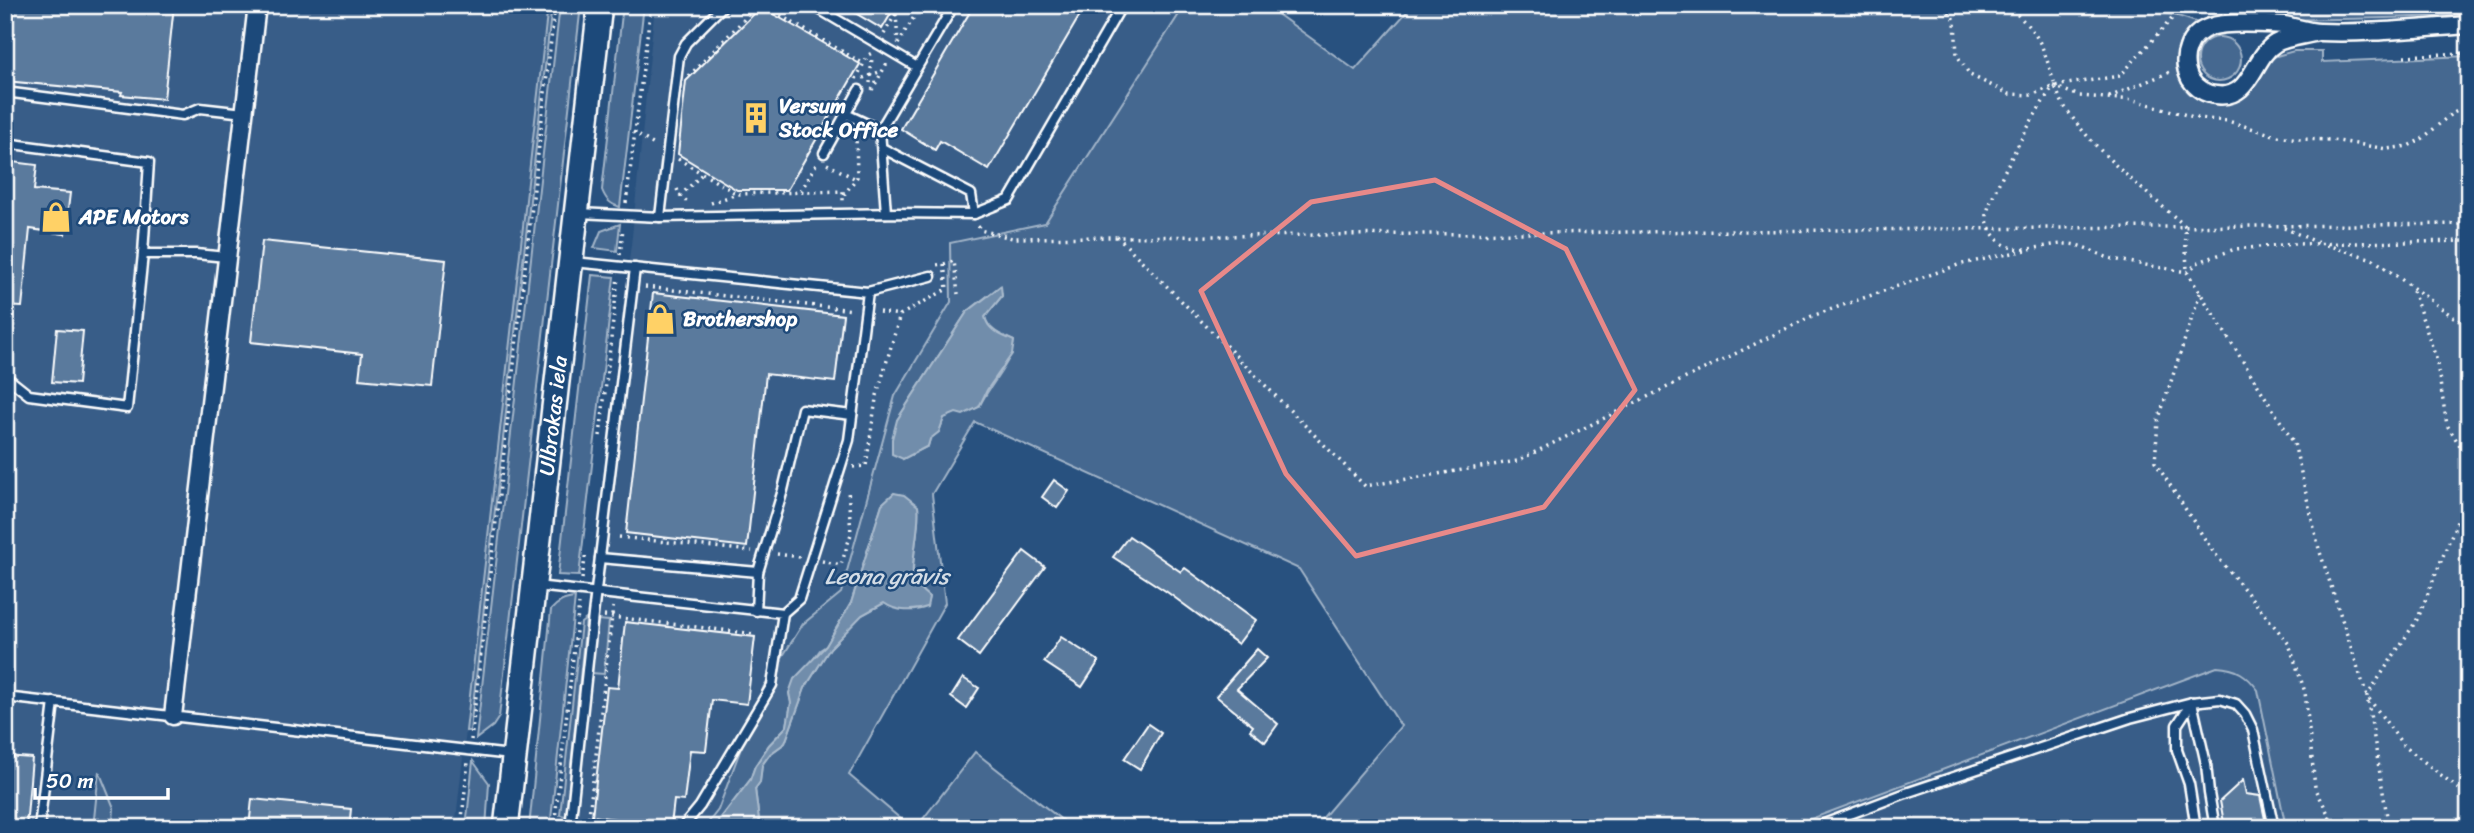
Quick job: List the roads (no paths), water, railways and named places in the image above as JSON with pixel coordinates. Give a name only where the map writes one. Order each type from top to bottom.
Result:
[{"type":"main road","name":"Ulbrokas iela","points":[[506,828],[600,5]]},
{"type":"street","points":[[173,716],[257,5]]},
{"type":"street","points":[[2317,32],[2277,43],[2265,52],[2242,88],[2231,94],[2220,96],[2197,87],[2189,78],[2185,66],[2185,54],[2206,19],[2222,24],[2285,25],[2317,32],[2374,32],[2469,25]]},
{"type":"lane","points":[[660,217],[678,57],[687,43],[724,5]]},
{"type":"lane","points":[[812,5],[917,67]]},
{"type":"lane","points":[[886,213],[880,130],[954,5]]},
{"type":"lane","points":[[576,213],[660,217],[974,214],[1009,200],[1122,5]]},
{"type":"lane","points":[[824,153],[859,90]]},
{"type":"lane","points":[[5,92],[183,115],[201,108],[244,113]]},
{"type":"lane","points":[[846,114],[880,130]]},
{"type":"lane","points":[[5,143],[149,162],[143,254],[127,408],[29,395],[5,376]]},
{"type":"lane","points":[[882,148],[971,194],[974,214]]},
{"type":"lane","points":[[143,254],[226,257]]},
{"type":"lane","points":[[571,262],[867,292],[931,276]]},
{"type":"lane","points":[[571,826],[593,615],[635,268]]},
{"type":"lane","points":[[682,828],[700,806],[772,685],[783,613],[799,599],[849,440],[867,292]]},
{"type":"lane","points":[[756,611],[758,572],[783,489],[802,409],[852,415]]},
{"type":"lane","points":[[600,558],[758,572]]},
{"type":"lane","points":[[533,586],[783,613]]},
{"type":"lane","points":[[5,697],[514,756]]},
{"type":"lane","points":[[1813,828],[1906,793],[2130,718],[2192,702],[2220,699],[2236,704],[2253,730],[2274,828]]},
{"type":"lane","points":[[39,828],[54,702]]},
{"type":"lane","points":[[2192,702],[2177,725],[2177,750],[2189,784],[2196,828]]},
{"type":"lane","points":[[2192,702],[2206,764],[2215,828]]},
{"type":"water","points":[[1001,286],[1002,296],[985,317],[992,329],[1014,341],[1012,354],[987,390],[979,407],[963,415],[956,413],[944,418],[939,432],[930,439],[928,446],[903,459],[892,454],[892,439],[897,420],[967,312]]},
{"type":"water","name":"Leona grāvis","points":[[894,493],[904,495],[918,506],[913,574],[917,585],[929,597],[927,607],[905,610],[884,603],[862,615],[830,648],[805,688],[785,743],[770,754],[762,765],[760,782],[755,789],[760,828],[713,828],[750,780],[755,766],[769,745],[787,726],[791,703],[789,693],[794,679],[826,646],[851,603],[882,504]]},
{"type":"place","name":"Versum Stock Office","points":[[756,118]]},
{"type":"place","name":"APE Motors","points":[[56,217]]},
{"type":"place","name":"Brothershop","points":[[660,319]]}]
